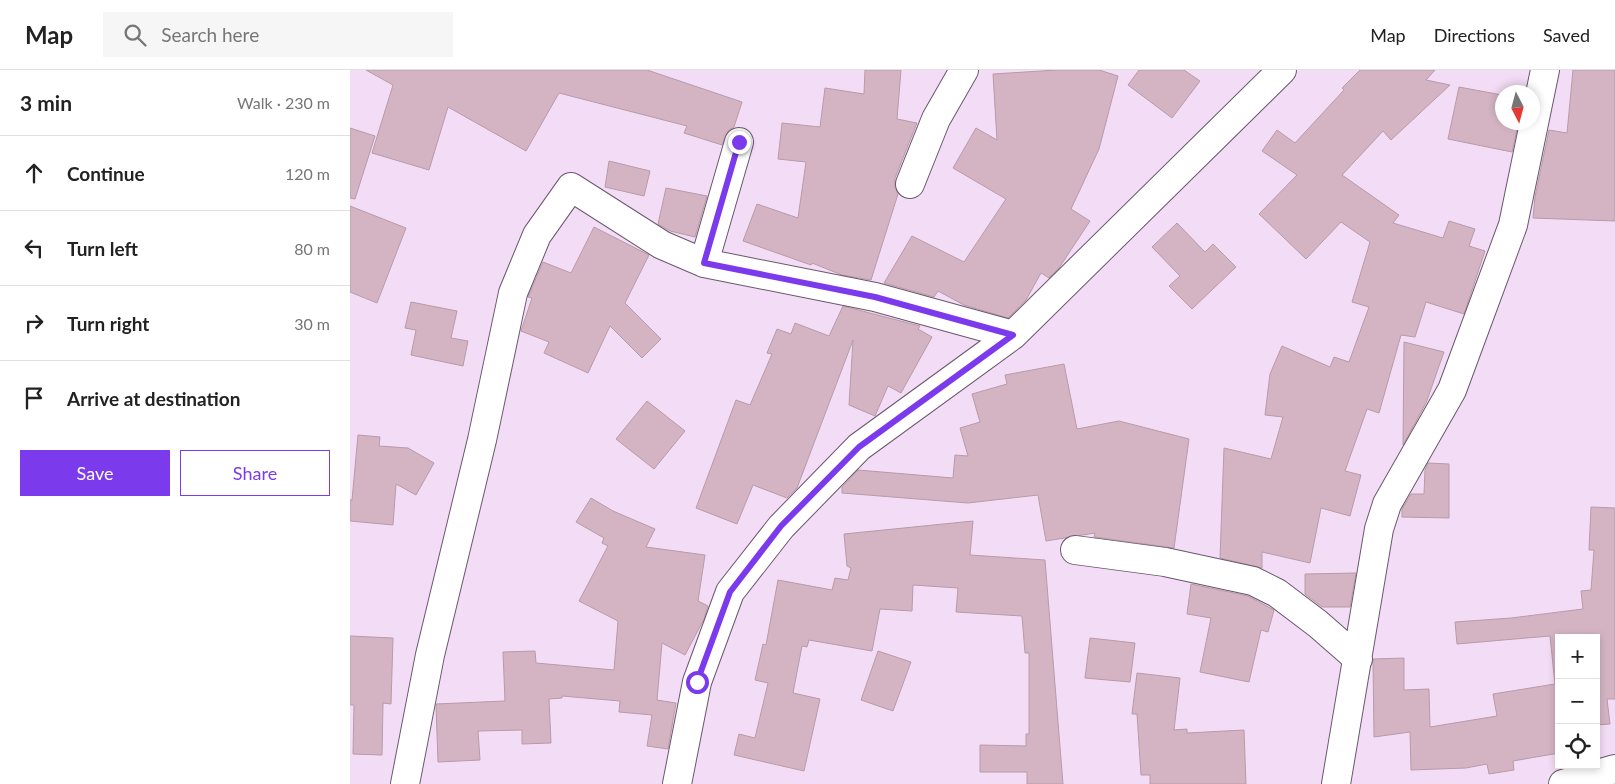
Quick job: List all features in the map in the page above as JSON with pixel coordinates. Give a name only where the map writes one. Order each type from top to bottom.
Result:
[{"type":"street","points":[[910,184],[936,119],[964,70]]},
{"type":"street","points":[[677,784],[697,682],[730,592],[781,526],[859,447],[1013,335],[1282,70]]},
{"type":"street","points":[[1336,784],[1379,529],[1388,504],[1452,390],[1512,225],[1545,70]]},
{"type":"street","points":[[704,263],[739,142]]},
{"type":"street","points":[[405,784],[430,655],[482,440],[513,293],[536,235],[571,187],[662,245],[704,263],[875,297],[1013,335]]},
{"type":"street","points":[[1075,550],[1165,562],[1253,581],[1277,592],[1358,659]]},
{"type":"street","points":[[1563,784],[1615,769]]},
{"type":"building","points":[[366,70],[647,70],[742,102],[734,127],[728,131],[722,145],[684,133],[687,126],[559,93],[526,151],[448,107],[429,170],[372,153],[393,85]]},
{"type":"building","points":[[865,70],[901,70],[897,119],[917,123],[895,178],[895,187],[898,194],[871,280],[842,275],[812,263],[811,265],[743,241],[757,204],[798,218],[806,162],[778,159],[782,123],[820,127],[825,88],[864,94]]},
{"type":"building","points":[[1057,70],[1099,70],[1118,76],[1099,149],[1071,209],[1090,221],[1059,268],[1049,278],[1041,273],[1026,300],[1008,318],[964,305],[938,291],[934,297],[884,283],[912,236],[964,262],[1006,199],[953,168],[976,128],[997,140],[993,74]]},
{"type":"building","points":[[1139,70],[1184,70],[1200,81],[1172,118],[1128,85]]},
{"type":"building","points":[[1360,70],[1435,70],[1426,80],[1450,85],[1391,140],[1383,131],[1342,175],[1399,215],[1393,223],[1443,238],[1449,221],[1475,229],[1469,246],[1485,251],[1464,314],[1426,302],[1415,337],[1401,335],[1379,413],[1367,409],[1345,471],[1361,475],[1350,516],[1321,508],[1310,563],[1262,552],[1262,568],[1220,558],[1224,448],[1271,459],[1283,417],[1265,415],[1270,374],[1282,346],[1330,367],[1334,357],[1349,362],[1369,307],[1352,302],[1370,242],[1341,222],[1306,259],[1259,214],[1297,175],[1262,151],[1277,130],[1295,143]]},
{"type":"building","points":[[1573,70],[1615,70],[1615,221],[1533,218],[1535,197],[1549,130],[1567,133]]},
{"type":"building","points":[[1459,87],[1495,94],[1495,130],[1517,130],[1512,152],[1448,139]]},
{"type":"building","points":[[350,128],[375,136],[355,199],[350,198]]},
{"type":"building","points":[[609,161],[650,171],[644,196],[605,187]]},
{"type":"building","points":[[666,188],[707,196],[695,237],[670,231],[658,224]]},
{"type":"building","points":[[350,206],[406,228],[377,303],[350,292]]},
{"type":"building","points":[[1177,223],[1205,252],[1213,244],[1236,267],[1192,309],[1169,286],[1180,276],[1152,247]]},
{"type":"building","points":[[594,227],[649,255],[625,303],[661,339],[642,358],[610,326],[588,373],[544,353],[549,342],[521,331],[532,298],[528,297],[543,262],[571,273]]},
{"type":"building","points":[[411,302],[457,311],[451,338],[468,341],[463,366],[411,355],[416,330],[405,328]]},
{"type":"building","points":[[843,306],[920,326],[918,329],[932,337],[901,393],[888,386],[875,416],[849,405],[853,340],[797,488],[787,498],[753,485],[737,524],[696,508],[736,400],[750,405],[772,354],[767,353],[777,329],[791,334],[795,323],[829,336]]},
{"type":"building","points":[[1404,342],[1444,352],[1426,403],[1403,445]]},
{"type":"building","points":[[1064,364],[1077,429],[1119,421],[1189,439],[1174,548],[1094,537],[1095,533],[1046,541],[1038,495],[968,503],[842,493],[842,487],[858,470],[953,478],[955,455],[968,456],[960,428],[980,422],[972,394],[1007,384],[1005,375]]},
{"type":"building","points":[[647,401],[685,431],[654,469],[616,439]]},
{"type":"building","points":[[358,435],[380,437],[379,446],[408,448],[434,463],[416,495],[396,484],[393,525],[350,521],[350,500],[352,500]]},
{"type":"building","points":[[1428,463],[1449,464],[1449,518],[1402,517],[1402,509],[1411,494],[1424,494],[1425,470]]},
{"type":"building","points":[[591,498],[613,511],[655,529],[646,547],[705,555],[698,601],[708,606],[704,619],[685,655],[662,643],[657,700],[676,703],[668,749],[647,746],[652,715],[619,712],[620,701],[562,696],[562,698],[549,699],[551,743],[522,744],[522,730],[478,731],[480,760],[438,762],[436,704],[505,701],[503,652],[535,651],[536,663],[614,670],[618,621],[579,601],[608,546],[602,543],[604,538],[576,522]]},
{"type":"building","points":[[1591,507],[1615,508],[1615,699],[1607,699],[1610,724],[1600,725],[1600,634],[1555,634],[1555,684],[1550,636],[1457,644],[1455,622],[1511,618],[1583,609],[1581,591],[1591,590],[1594,550],[1589,550]]},
{"type":"building","points":[[973,521],[970,555],[1045,560],[1063,784],[1027,784],[1027,772],[980,772],[980,745],[1026,746],[1026,734],[1029,734],[1029,653],[1025,653],[1022,616],[956,612],[958,588],[913,585],[912,611],[880,609],[872,651],[809,640],[807,647],[802,646],[793,693],[820,699],[804,771],[734,755],[739,734],[755,738],[768,683],[755,680],[763,644],[766,645],[778,580],[832,590],[835,578],[848,580],[851,568],[847,566],[844,534]]},
{"type":"building","points":[[1356,573],[1350,607],[1322,607],[1305,594],[1305,574]]},
{"type":"building","points":[[1191,584],[1248,596],[1274,610],[1268,632],[1261,630],[1249,682],[1200,672],[1211,618],[1187,614]]},
{"type":"building","points":[[350,636],[393,638],[391,704],[383,703],[382,755],[353,754],[354,705],[350,705]]},
{"type":"building","points":[[1090,638],[1135,643],[1130,682],[1085,678]]},
{"type":"building","points":[[878,651],[911,662],[893,711],[861,700]]},
{"type":"building","points":[[1404,658],[1404,690],[1429,689],[1430,727],[1497,716],[1493,694],[1555,684],[1555,754],[1513,761],[1514,770],[1489,774],[1487,764],[1466,768],[1411,770],[1410,732],[1374,737],[1373,659]]},
{"type":"building","points":[[1137,673],[1180,678],[1174,730],[1187,729],[1187,733],[1244,730],[1246,784],[1150,784],[1150,775],[1141,775],[1137,714],[1132,714]]},
{"type":"route","points":[[697,682],[730,592],[781,526],[859,447],[1013,335],[875,297],[704,263],[739,142]]}]
